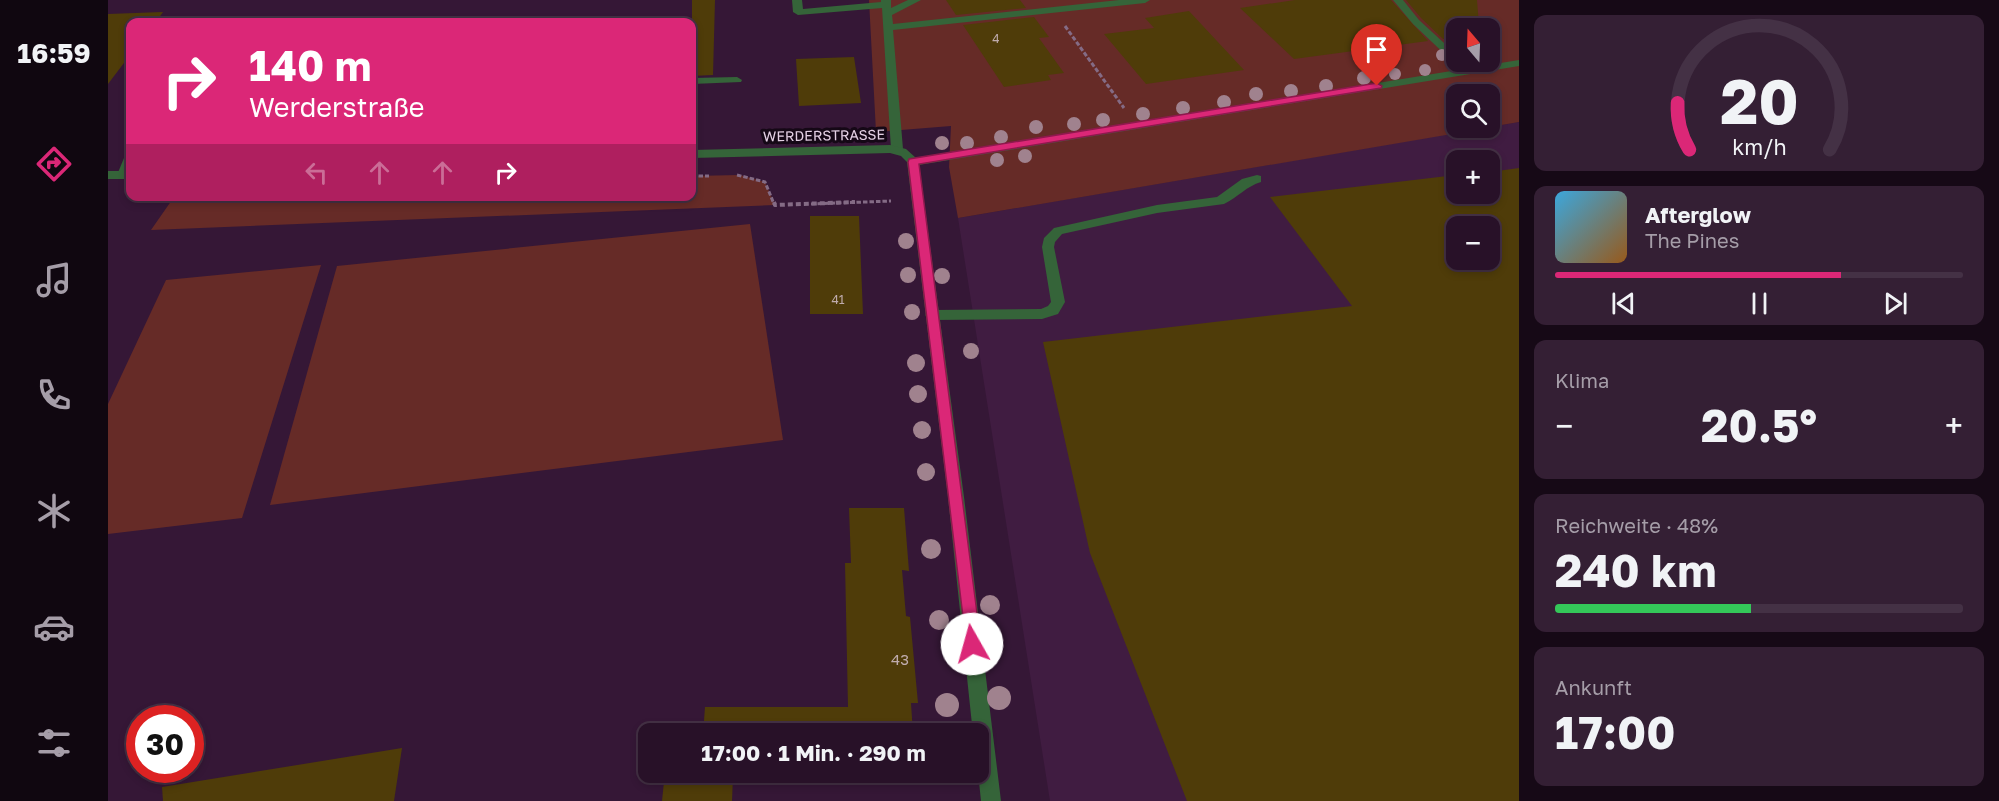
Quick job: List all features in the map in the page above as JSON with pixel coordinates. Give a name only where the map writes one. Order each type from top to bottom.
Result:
[{"type":"street","points":[[797,0],[798,12],[886,6],[916,0]]},
{"type":"street","points":[[888,28],[1145,0]]},
{"type":"street","points":[[1398,0],[1416,22],[1446,49]]},
{"type":"street","points":[[886,6],[897,149]]},
{"type":"street","points":[[1500,66],[1519,63]]},
{"type":"street","points":[[991,801],[913,162],[1459,72]]},
{"type":"street","points":[[696,81],[737,80]]},
{"type":"street","name":"WERDERSTRASSE","points":[[696,154],[897,149],[908,154],[913,162]]},
{"type":"street","points":[[108,175],[126,175]]},
{"type":"street","points":[[932,315],[1031,315],[1048,312],[1056,307],[1058,302],[1048,247],[1049,241],[1058,231],[1157,209],[1220,201],[1230,196],[1246,182],[1257,179]]},
{"type":"path","points":[[1055,11],[1124,108]]},
{"type":"path","points":[[730,175],[740,174],[765,182],[775,205],[891,201]]},
{"type":"path","points":[[696,176],[711,176]]},
{"type":"shaded area","points":[[869,0],[1519,0],[1519,122],[1500,125],[1500,84],[1446,84],[1446,135],[958,218],[949,167],[951,126],[876,132]]},
{"type":"shaded area","points":[[1519,122],[1519,801],[1050,801],[958,218],[1446,134],[1446,138],[1500,138],[1500,125]]},
{"type":"shaded area","points":[[740,175],[765,182],[775,205],[151,230],[171,201],[696,201],[696,176]]},
{"type":"shaded area","points":[[750,224],[783,440],[270,505],[337,266]]},
{"type":"shaded area","points":[[321,265],[242,518],[108,534],[108,404],[166,280]]},
{"type":"building","points":[[692,0],[715,0],[713,75],[696,76],[696,18],[692,18]]},
{"type":"building","points":[[946,0],[1020,0],[1026,8],[956,15]]},
{"type":"building","points":[[1295,0],[1391,0],[1428,41],[1294,59],[1240,8]]},
{"type":"building","points":[[1406,0],[1477,0],[1478,18],[1446,18],[1446,39],[1443,39]]},
{"type":"building","points":[[1189,11],[1244,70],[1146,84],[1104,34],[1154,28],[1145,18]]},
{"type":"building","points":[[163,12],[159,18],[126,18],[126,60],[108,84],[108,14]]},
{"type":"building","points":[[1034,17],[1049,37],[1039,38],[1064,73],[1048,75],[1051,80],[1004,87],[963,25]]},
{"type":"building","points":[[854,57],[861,103],[799,106],[796,59]]},
{"type":"building","points":[[1519,168],[1519,801],[1187,801],[1090,553],[1043,342],[1352,306],[1270,197],[1446,176],[1446,204],[1500,204],[1500,171]]},
{"type":"building","points":[[810,216],[859,216],[863,314],[810,314]]},
{"type":"building","points":[[849,508],[904,508],[909,571],[902,570],[906,616],[910,617],[918,703],[911,703],[912,723],[704,723],[705,707],[848,707],[845,563],[851,563]]},
{"type":"building","points":[[402,748],[394,801],[163,801],[162,787],[204,783],[204,780]]},
{"type":"building","points":[[664,783],[733,783],[732,801],[662,801]]},
{"type":"building","points":[[792,783],[816,783],[804,785],[792,785]]},
{"type":"route","points":[[972,644],[913,162],[1377,86]]}]
